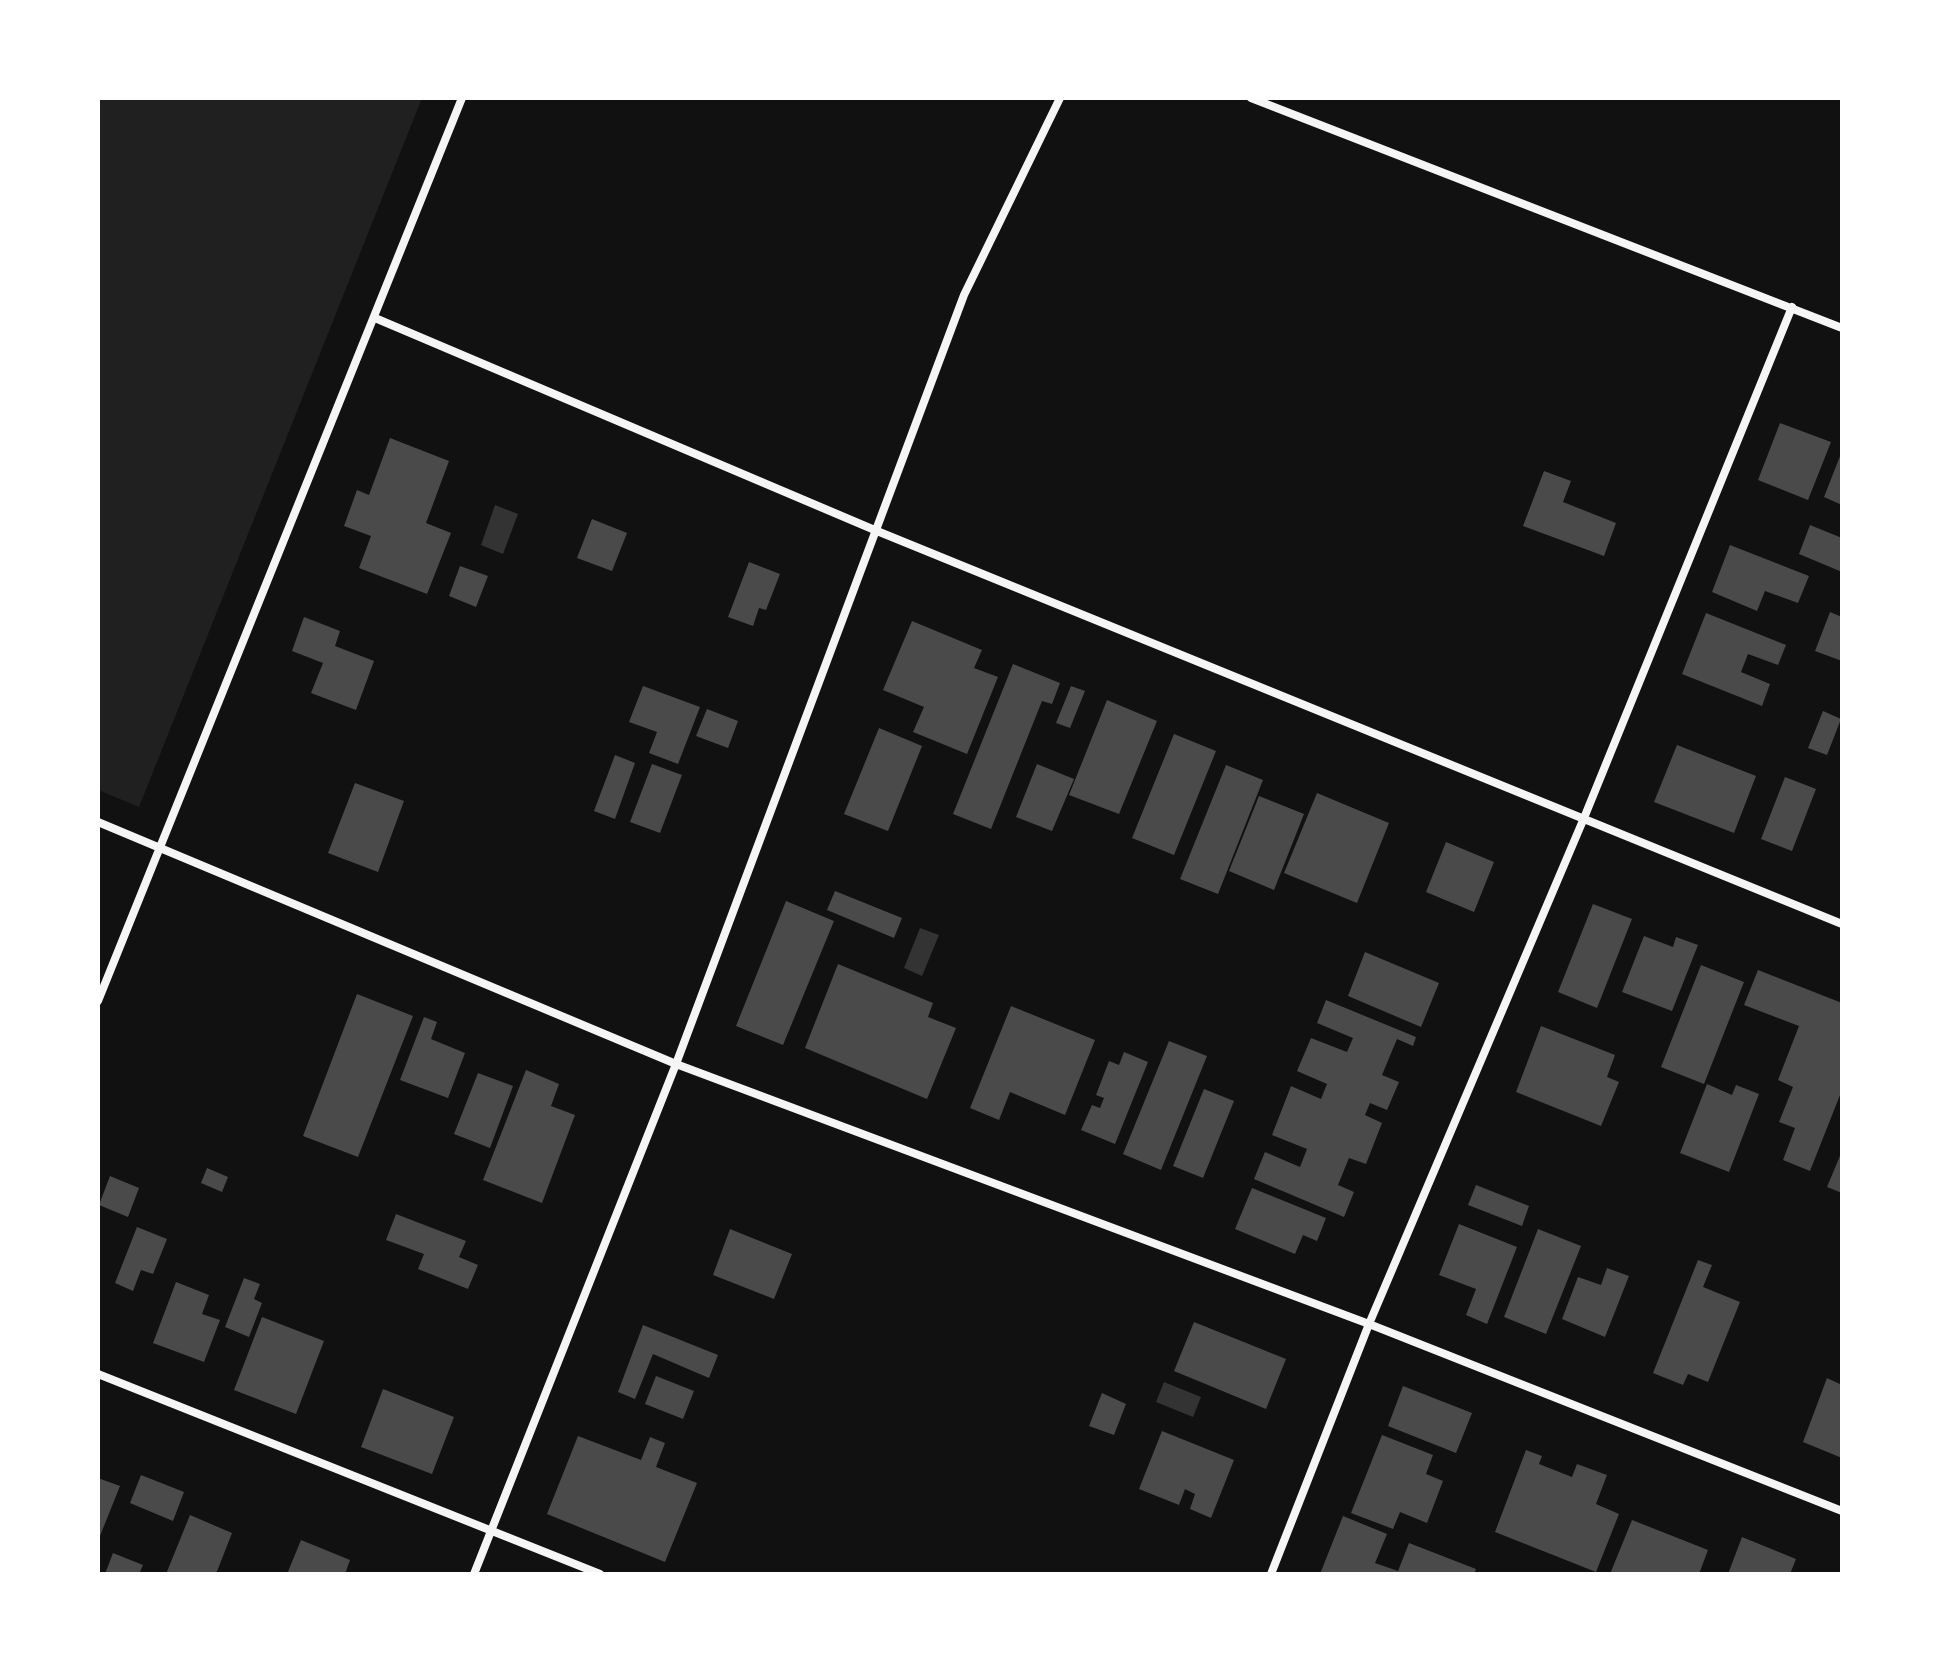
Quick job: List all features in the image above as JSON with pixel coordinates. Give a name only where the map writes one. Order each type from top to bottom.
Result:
[{"type":"street","points":[[98,1001],[462,98]]},
{"type":"street","points":[[474,1574],[676,1064],[964,295],[1060,98]]},
{"type":"street","points":[[1251,98],[1842,328]]},
{"type":"street","points":[[1271,1574],[1369,1324],[1584,818],[1792,307]]},
{"type":"street","points":[[375,318],[877,531],[1842,924]]},
{"type":"street","points":[[98,822],[676,1064],[1369,1324],[1842,1511]]},
{"type":"street","points":[[98,1374],[600,1574]]},
{"type":"shaded area","points":[[98,98],[422,98],[139,807],[98,790]]},
{"type":"shaded area","points":[[495,505],[518,514],[503,554],[481,545]]},
{"type":"shaded area","points":[[920,928],[939,935],[922,976],[904,968]]},
{"type":"shaded area","points":[[1164,1382],[1201,1397],[1193,1417],[1156,1402]]},
{"type":"building","points":[[1780,423],[1831,442],[1808,500],[1758,480]]},
{"type":"building","points":[[390,438],[449,461],[426,523],[451,533],[427,594],[359,568],[371,536],[344,526],[357,490],[369,495]]},
{"type":"building","points":[[1842,451],[1842,505],[1824,497]]},
{"type":"building","points":[[1544,471],[1571,481],[1563,502],[1616,523],[1604,556],[1523,526]]},
{"type":"building","points":[[592,519],[627,533],[612,571],[577,558]]},
{"type":"building","points":[[1810,525],[1842,538],[1842,572],[1799,554]]},
{"type":"building","points":[[1730,545],[1809,576],[1798,603],[1765,591],[1757,611],[1712,592]]},
{"type":"building","points":[[749,562],[780,574],[766,610],[759,608],[753,626],[728,617]]},
{"type":"building","points":[[460,566],[488,576],[476,607],[449,596]]},
{"type":"building","points":[[1830,612],[1842,617],[1842,661],[1815,651]]},
{"type":"building","points":[[1706,613],[1786,645],[1778,665],[1748,654],[1741,672],[1770,684],[1762,706],[1682,674]]},
{"type":"building","points":[[304,617],[340,631],[335,646],[374,661],[356,710],[311,693],[323,663],[292,651]]},
{"type":"building","points":[[912,621],[982,650],[974,668],[998,677],[967,754],[913,732],[924,707],[883,690]]},
{"type":"building","points":[[1013,664],[1060,683],[1052,704],[1042,701],[991,829],[953,814]]},
{"type":"building","points":[[643,686],[700,707],[678,764],[649,753],[657,732],[629,722]]},
{"type":"building","points":[[1071,686],[1085,691],[1070,728],[1056,723]]},
{"type":"building","points":[[1107,700],[1157,721],[1119,814],[1069,795]]},
{"type":"building","points":[[707,709],[738,721],[728,748],[696,736]]},
{"type":"building","points":[[1823,711],[1841,719],[1827,755],[1808,748]]},
{"type":"building","points":[[879,728],[922,746],[888,831],[844,814]]},
{"type":"building","points":[[1174,734],[1216,751],[1174,855],[1132,838]]},
{"type":"building","points":[[1677,745],[1756,776],[1734,833],[1654,802]]},
{"type":"building","points":[[615,755],[635,763],[615,819],[594,811]]},
{"type":"building","points":[[652,764],[682,775],[660,833],[630,822]]},
{"type":"building","points":[[1037,764],[1074,779],[1052,831],[1016,817]]},
{"type":"building","points":[[1226,765],[1263,780],[1218,894],[1180,879]]},
{"type":"building","points":[[1785,777],[1816,789],[1792,851],[1761,839]]},
{"type":"building","points":[[355,783],[404,801],[378,872],[328,853]]},
{"type":"building","points":[[1317,793],[1389,823],[1357,903],[1284,873]]},
{"type":"building","points":[[1259,796],[1304,814],[1274,890],[1229,871]]},
{"type":"building","points":[[1446,842],[1494,862],[1474,912],[1426,892]]},
{"type":"building","points":[[835,891],[902,918],[894,938],[827,910]]},
{"type":"building","points":[[786,901],[834,921],[783,1045],[736,1026]]},
{"type":"building","points":[[1593,904],[1632,919],[1597,1008],[1558,992]]},
{"type":"building","points":[[1644,936],[1673,947],[1676,937],[1698,945],[1672,1011],[1622,992]]},
{"type":"building","points":[[1365,952],[1439,983],[1421,1027],[1348,996]]},
{"type":"building","points":[[838,964],[933,1003],[928,1017],[956,1028],[927,1099],[805,1048]]},
{"type":"building","points":[[1701,965],[1744,982],[1704,1084],[1661,1067]]},
{"type":"building","points":[[1758,970],[1842,1003],[1842,1090],[1810,1171],[1783,1160],[1795,1128],[1779,1122],[1793,1087],[1778,1080],[1799,1026],[1744,1005]]},
{"type":"building","points":[[357,994],[413,1016],[358,1157],[303,1136]]},
{"type":"building","points":[[1326,1000],[1416,1037],[1413,1046],[1397,1039],[1382,1075],[1399,1082],[1387,1110],[1370,1103],[1365,1115],[1382,1123],[1366,1164],[1349,1158],[1338,1185],[1354,1192],[1344,1217],[1254,1179],[1265,1152],[1300,1167],[1307,1149],[1272,1135],[1291,1086],[1321,1099],[1327,1084],[1297,1071],[1311,1038],[1347,1052],[1353,1038],[1317,1023]]},
{"type":"building","points":[[1011,1006],[1095,1040],[1065,1115],[1010,1092],[999,1120],[970,1108]]},
{"type":"building","points":[[424,1017],[437,1022],[431,1039],[465,1053],[448,1098],[400,1080]]},
{"type":"building","points":[[1541,1026],[1615,1055],[1607,1077],[1619,1082],[1601,1126],[1516,1092]]},
{"type":"building","points":[[1169,1041],[1207,1056],[1161,1170],[1123,1154]]},
{"type":"building","points":[[1124,1052],[1148,1062],[1115,1144],[1081,1130],[1092,1105],[1100,1108],[1104,1098],[1096,1095],[1109,1061],[1119,1065]]},
{"type":"building","points":[[526,1070],[559,1084],[551,1106],[575,1115],[542,1203],[483,1180]]},
{"type":"building","points":[[478,1073],[513,1086],[490,1148],[454,1134]]},
{"type":"building","points":[[1707,1084],[1732,1095],[1736,1085],[1759,1094],[1729,1172],[1680,1153]]},
{"type":"building","points":[[1204,1089],[1234,1101],[1203,1178],[1173,1166]]},
{"type":"building","points":[[1842,1151],[1842,1193],[1827,1187]]},
{"type":"building","points":[[207,1168],[228,1177],[222,1192],[201,1183]]},
{"type":"building","points":[[110,1176],[139,1188],[128,1217],[99,1205]]},
{"type":"building","points":[[1476,1185],[1529,1206],[1522,1226],[1468,1205]]},
{"type":"building","points":[[1252,1188],[1326,1218],[1317,1241],[1303,1235],[1295,1254],[1235,1229]]},
{"type":"building","points":[[396,1214],[466,1241],[459,1257],[478,1265],[468,1289],[418,1269],[424,1254],[386,1240]]},
{"type":"building","points":[[1459,1224],[1517,1247],[1487,1324],[1466,1315],[1476,1289],[1439,1275]]},
{"type":"building","points":[[137,1227],[167,1239],[153,1274],[141,1270],[133,1291],[115,1283]]},
{"type":"building","points":[[730,1229],[792,1254],[774,1299],[713,1275]]},
{"type":"building","points":[[1538,1229],[1581,1246],[1546,1334],[1504,1317]]},
{"type":"building","points":[[1698,1260],[1712,1265],[1703,1287],[1740,1302],[1708,1382],[1688,1374],[1683,1385],[1653,1373]]},
{"type":"building","points":[[1607,1268],[1629,1276],[1605,1337],[1562,1319],[1578,1277],[1601,1285]]},
{"type":"building","points":[[244,1278],[260,1284],[254,1299],[262,1303],[249,1337],[225,1327]]},
{"type":"building","points":[[176,1282],[209,1295],[202,1314],[220,1320],[204,1362],[153,1343]]},
{"type":"building","points":[[262,1317],[324,1341],[296,1414],[234,1390]]},
{"type":"building","points":[[1194,1322],[1286,1359],[1266,1409],[1174,1371]]},
{"type":"building","points":[[643,1325],[718,1355],[709,1378],[653,1354],[635,1399],[618,1392]]},
{"type":"building","points":[[656,1376],[694,1391],[683,1419],[645,1404]]},
{"type":"building","points":[[1827,1378],[1842,1385],[1842,1458],[1803,1442]]},
{"type":"building","points":[[1403,1386],[1472,1413],[1456,1453],[1388,1426]]},
{"type":"building","points":[[383,1389],[454,1417],[432,1474],[361,1447]]},
{"type":"building","points":[[1102,1393],[1126,1404],[1114,1435],[1089,1426]]},
{"type":"building","points":[[1162,1431],[1234,1460],[1211,1518],[1190,1509],[1195,1494],[1185,1489],[1179,1505],[1139,1489]]},
{"type":"building","points":[[1382,1435],[1433,1455],[1426,1474],[1443,1481],[1427,1523],[1400,1512],[1393,1529],[1351,1513]]},
{"type":"building","points":[[578,1436],[641,1460],[650,1437],[665,1443],[656,1467],[697,1483],[665,1562],[547,1514]]},
{"type":"building","points":[[1526,1450],[1542,1456],[1539,1464],[1572,1477],[1577,1464],[1607,1475],[1596,1504],[1619,1514],[1596,1572],[1495,1532]]},
{"type":"building","points":[[141,1475],[184,1492],[173,1521],[130,1503]]},
{"type":"building","points":[[98,1478],[120,1486],[98,1541]]},
{"type":"building","points":[[190,1515],[232,1533],[216,1574],[166,1574]]},
{"type":"building","points":[[1343,1516],[1387,1534],[1375,1563],[1398,1571],[1409,1543],[1476,1569],[1474,1574],[1320,1574]]},
{"type":"building","points":[[1632,1520],[1708,1550],[1699,1574],[1610,1574]]},
{"type":"building","points":[[1742,1537],[1796,1559],[1790,1574],[1728,1574]]},
{"type":"building","points":[[301,1540],[350,1560],[345,1574],[287,1574]]},
{"type":"building","points":[[113,1553],[143,1565],[139,1574],[105,1574]]}]
